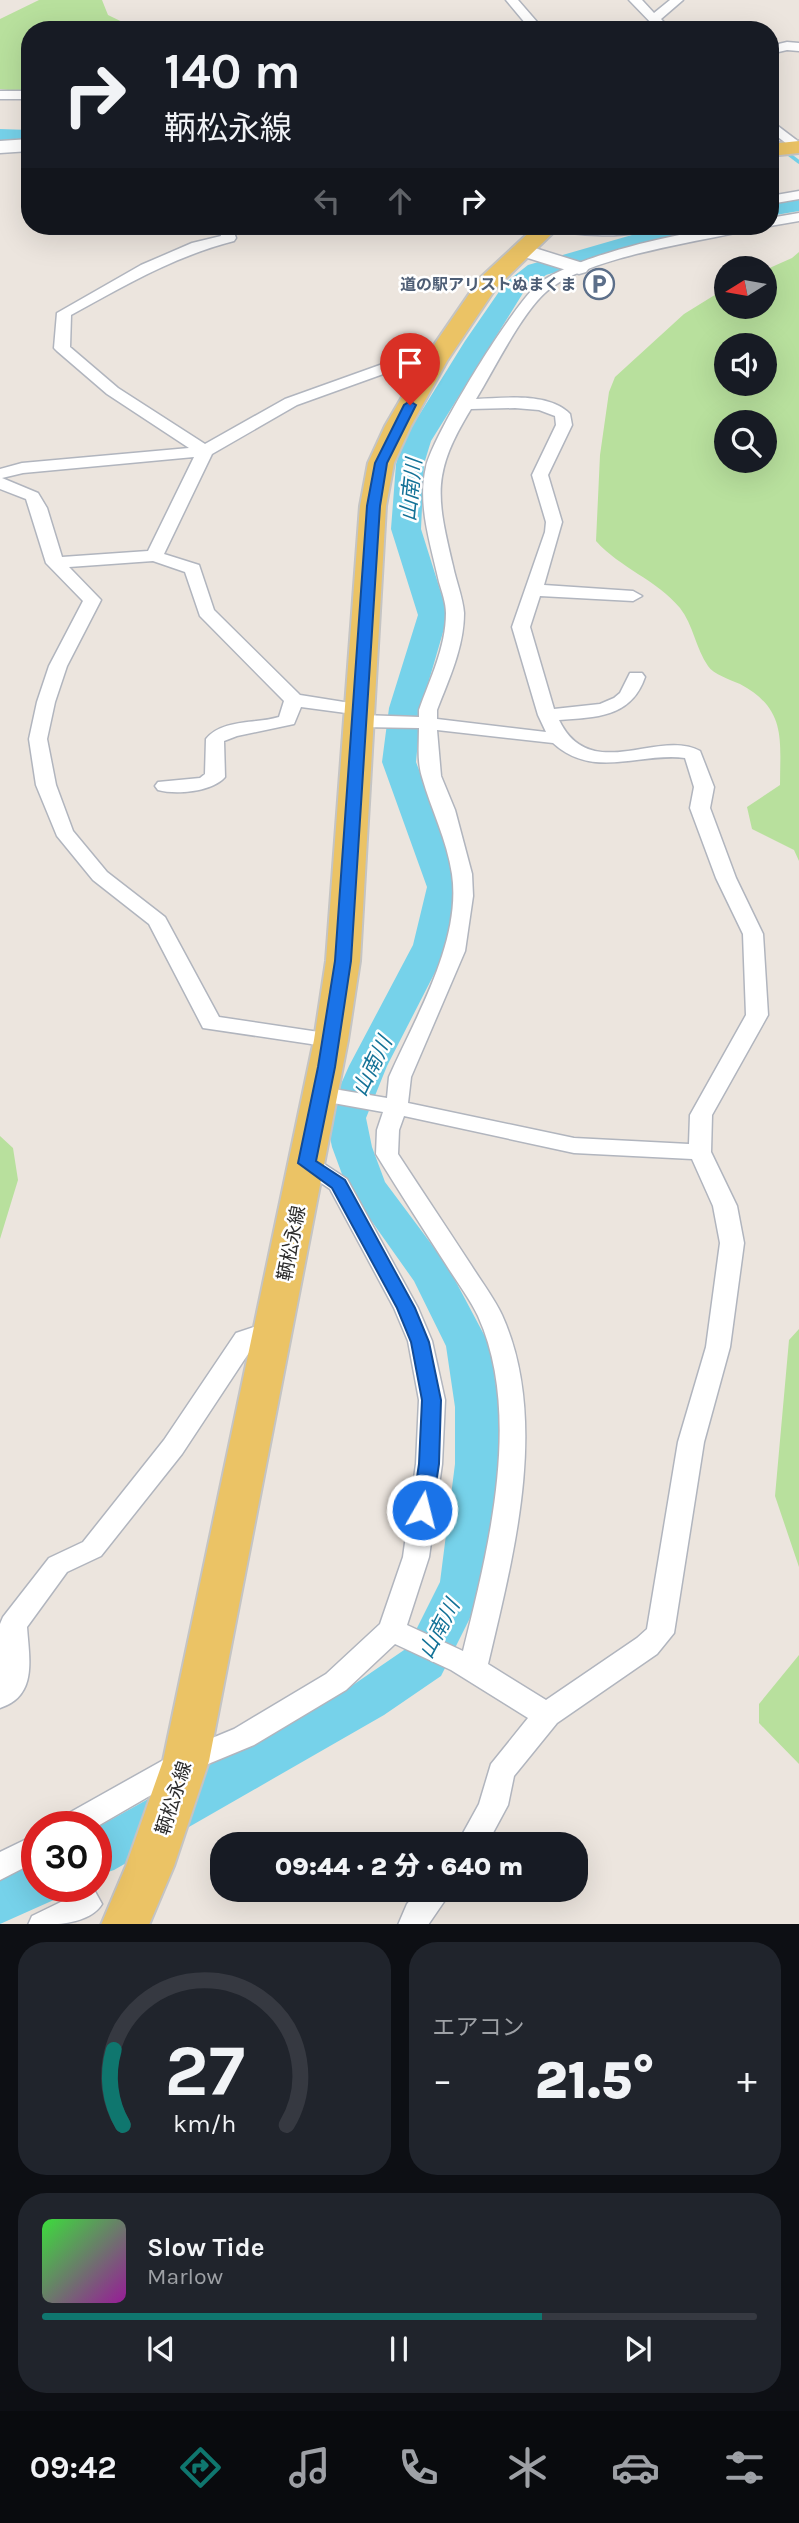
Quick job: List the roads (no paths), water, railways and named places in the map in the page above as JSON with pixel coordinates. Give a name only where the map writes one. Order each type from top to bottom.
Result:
[{"type":"main road","name":"鞆松永線","points":[[125,1924],[150,1866],[183,1768],[307,1163],[329,1095],[331,1040],[343,961],[369,718],[373,506],[381,463],[397,426],[435,361],[488,283],[541,237]]},
{"type":"street","points":[[512,0],[530,21]]},
{"type":"street","points":[[635,0],[654,19],[677,0]]},
{"type":"street","points":[[779,48],[799,47]]},
{"type":"street","points":[[0,95],[21,95]]},
{"type":"street","points":[[0,147],[21,146]]},
{"type":"street","points":[[779,198],[799,195]]},
{"type":"street","points":[[779,220],[799,217]]},
{"type":"street","points":[[205,451],[133,408],[62,348],[64,313],[146,268],[197,246],[229,238],[228,235]]},
{"type":"street","points":[[541,237],[563,235]]},
{"type":"street","points":[[467,1667],[500,1559],[511,1493],[511,1392],[501,1343],[490,1315],[387,1154],[391,1104],[400,1077],[455,951],[461,924],[462,874],[445,810],[431,776],[423,724],[452,645],[454,611],[431,510],[434,467],[447,435],[512,326],[542,288],[576,267],[704,235]]},
{"type":"street","points":[[541,237],[576,267]]},
{"type":"street","points":[[0,474],[22,468],[145,459],[205,451],[291,401],[410,359],[435,361]]},
{"type":"street","points":[[466,404],[534,405],[554,409],[562,415],[564,425],[540,475],[554,522],[521,627],[547,715],[563,745],[596,757],[686,751],[693,755],[704,787],[701,808],[726,878],[753,934],[757,1014],[701,1115],[699,1152],[724,1206],[732,1243],[718,1347],[691,1442],[660,1633],[647,1646],[547,1715],[502,1772],[493,1805],[478,1832]]},
{"type":"street","points":[[154,556],[205,451]]},
{"type":"street","points":[[0,483],[32,496],[39,508],[55,563],[92,600],[58,666],[38,739],[46,785],[64,832],[100,876],[158,920],[211,1023],[331,1040]]},
{"type":"street","points":[[55,563],[154,556],[193,569],[206,612],[294,700],[369,718],[558,738]]},
{"type":"street","points":[[534,590],[633,596]]},
{"type":"street","points":[[547,715],[595,710],[620,704],[628,696],[636,677]]},
{"type":"street","points":[[165,786],[204,783],[215,777],[215,739],[223,734],[274,725],[287,720],[294,700]]},
{"type":"street","points":[[329,1095],[391,1104],[588,1149],[699,1152]]},
{"type":"street","points":[[101,1811],[244,1737],[336,1682],[399,1633],[416,1557],[429,1464],[432,1400],[420,1342],[406,1308],[339,1184],[307,1163]]},
{"type":"street","points":[[0,1697],[16,1677],[13,1625],[58,1565],[92,1549],[173,1447],[245,1339],[272,1330]]},
{"type":"street","points":[[399,1633],[467,1667],[547,1715]]},
{"type":"street","points":[[0,1867],[21,1855]]},
{"type":"street","points":[[43,1924],[86,1902]]},
{"type":"street","points":[[413,1924],[427,1902]]},
{"type":"waterway","points":[[0,136],[21,137]]},
{"type":"waterway","points":[[779,147],[799,162]]},
{"type":"waterway","name":"山南川","points":[[779,207],[799,204]]},
{"type":"waterway","name":"山南川","points":[[112,1845],[367,1701],[424,1662],[464,1582],[478,1464],[477,1407],[468,1346],[432,1275],[366,1185],[352,1147],[346,1118],[368,1066],[431,945],[445,887],[399,762],[405,708],[433,615],[406,529],[410,464],[417,441],[514,288],[537,270],[657,235]]},
{"type":"waterway","name":"山南川","points":[[0,1901],[21,1891]]},
{"type":"place","name":"道の駅アリストぬまくま","points":[[599,284]]}]
